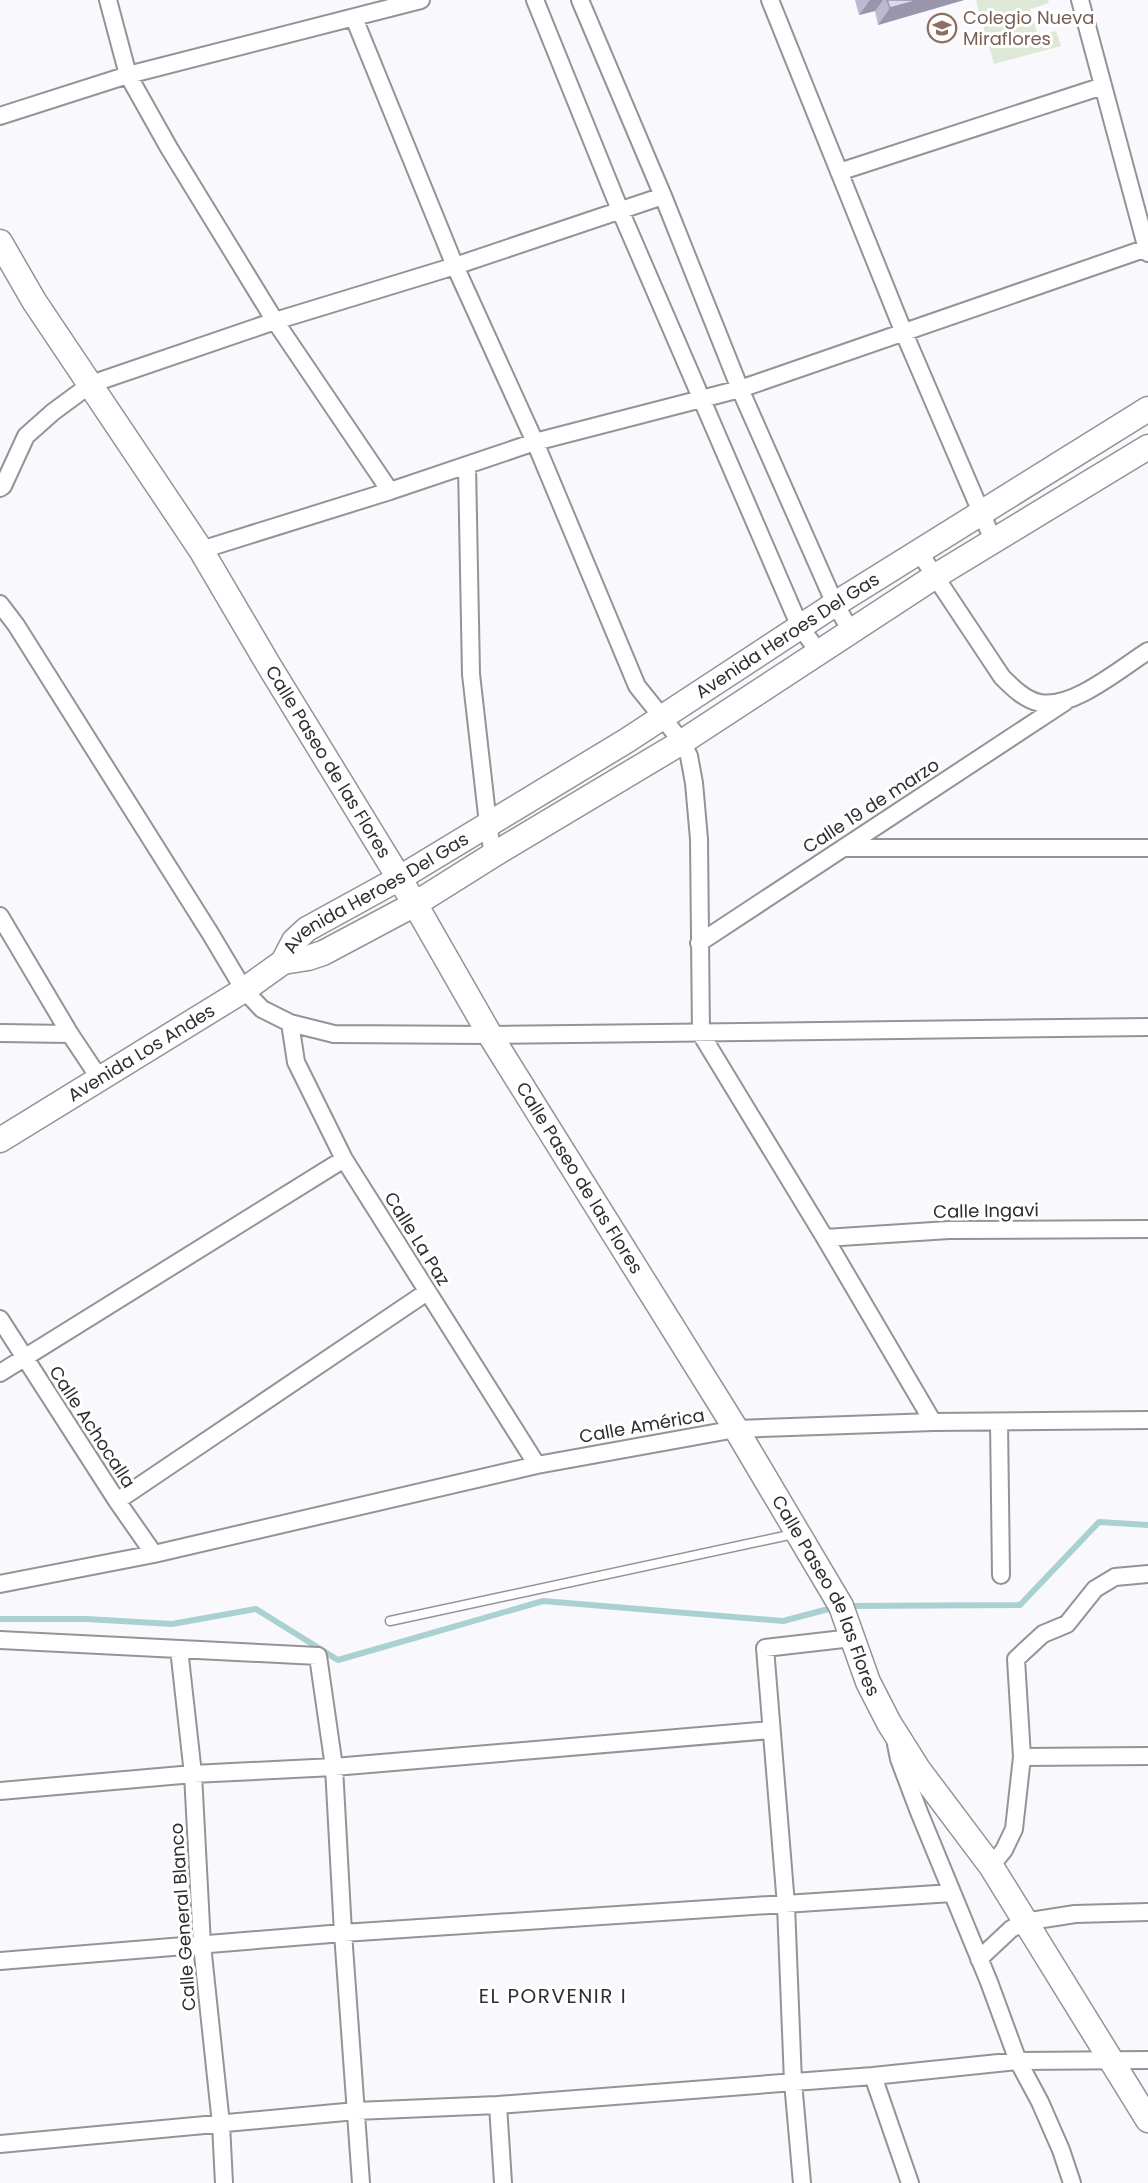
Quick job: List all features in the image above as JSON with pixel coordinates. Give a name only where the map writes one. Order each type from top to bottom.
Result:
[{"type":"street","points":[[108,0],[128,75],[169,148],[276,321],[390,491]]},
{"type":"street","points":[[0,116],[128,75],[421,0]]},
{"type":"street","points":[[535,0],[620,210],[800,627],[819,652]]},
{"type":"street","points":[[580,0],[663,196],[740,389],[835,604],[851,631]]},
{"type":"street","points":[[770,0],[904,333],[993,540]]},
{"type":"street","points":[[201,550],[390,491],[535,442],[740,389],[1147,250],[1080,0]]},
{"type":"street","points":[[354,18],[456,266],[535,442],[637,686],[682,742],[689,756],[699,839],[701,1034],[933,1422]]},
{"type":"street","points":[[839,172],[1103,86]]},
{"type":"street","points":[[0,488],[26,436],[53,412],[91,384],[276,321],[456,266],[663,196]]},
{"type":"street","name":"Calle Paseo de las Flores","points":[[0,242],[34,301],[201,550],[415,904],[489,1035],[736,1429],[841,1606],[868,1682],[894,1732],[918,1769],[991,1866],[1148,2120]]},
{"type":"street","name":"Avenida Heroes Del Gas","points":[[283,962],[294,941],[307,929],[398,879],[662,717],[835,604],[1148,410]]},
{"type":"street","name":"Avenida Heroes Del Gas","points":[[283,962],[323,953],[415,904],[682,742],[934,577],[1148,447]]},
{"type":"street","points":[[467,466],[471,674],[488,824],[494,855]]},
{"type":"street","points":[[919,552],[1002,677],[1026,697],[1041,703],[1065,702]]},
{"type":"street","points":[[0,604],[73,715],[244,990],[262,1009],[290,1023],[334,1034],[489,1035],[1148,1027]]},
{"type":"street","name":"Calle 19 de marzo","points":[[699,943],[1065,702],[1148,651]]},
{"type":"street","points":[[843,848],[1148,848]]},
{"type":"street","points":[[0,916],[70,1034],[100,1079]]},
{"type":"street","name":"Avenida Los Andes","points":[[0,1140],[244,990],[283,962]]},
{"type":"street","name":"Calle La Paz","points":[[290,1023],[296,1062],[344,1160],[537,1464]]},
{"type":"street","points":[[0,1033],[70,1034]]},
{"type":"street","points":[[0,1373],[344,1160]]},
{"type":"street","name":"Calle Ingavi","points":[[825,1238],[949,1230],[1148,1229]]},
{"type":"street","points":[[117,1501],[427,1292]]},
{"type":"street","name":"Calle Achocalla","points":[[0,1319],[117,1501],[154,1554]]},
{"type":"street","name":"Calle América","points":[[0,1584],[154,1554],[537,1464],[736,1429],[933,1422],[1148,1420]]},
{"type":"street","points":[[999,1422],[1001,1575]]},
{"type":"street","points":[[991,1866],[1004,1850],[1014,1830],[1022,1757],[1016,1659],[1043,1634],[1067,1624],[1095,1589],[1115,1577],[1148,1574]]},
{"type":"street","points":[[802,2183],[793,2082],[786,1905],[765,1648],[852,1638]]},
{"type":"street","points":[[0,1640],[318,1656],[334,1767],[361,2183]]},
{"type":"street","name":"Calle General Blanco","points":[[179,1649],[194,1774],[202,1945],[221,2124],[224,2183]]},
{"type":"street","points":[[0,1791],[194,1774],[334,1767],[771,1730]]},
{"type":"street","points":[[894,1732],[899,1759],[1018,2061],[1040,2102],[1072,2183]]},
{"type":"street","points":[[1022,1757],[1148,1756]]},
{"type":"street","points":[[0,1961],[343,1933],[952,1893]]},
{"type":"street","points":[[979,1959],[1011,1929],[1024,1922],[1075,1914],[1148,1912]]},
{"type":"street","points":[[0,2144],[356,2111],[498,2105],[873,2076],[1018,2061],[1148,2060]]},
{"type":"street","points":[[873,2076],[910,2183]]},
{"type":"street","points":[[498,2105],[503,2183]]},
{"type":"lane","points":[[390,1621],[798,1533]]},
{"type":"green space","points":[[1048,0],[1049,3],[1030,9],[1038,36],[1056,31],[1061,46],[994,64],[976,1]]},
{"type":"building","points":[[887,0],[919,0],[890,8]]},
{"type":"waterway","points":[[846,1606],[1020,1605],[1099,1522],[1148,1525]]},
{"type":"waterway","points":[[0,1619],[86,1619],[172,1624],[256,1609],[338,1660],[543,1601],[783,1621],[836,1607]]},
{"type":"place","name":"Colegio Nueva Miraflores","points":[[942,28]]},
{"type":"district","name":"EL PORVENIR I","points":[[553,1996]]}]
